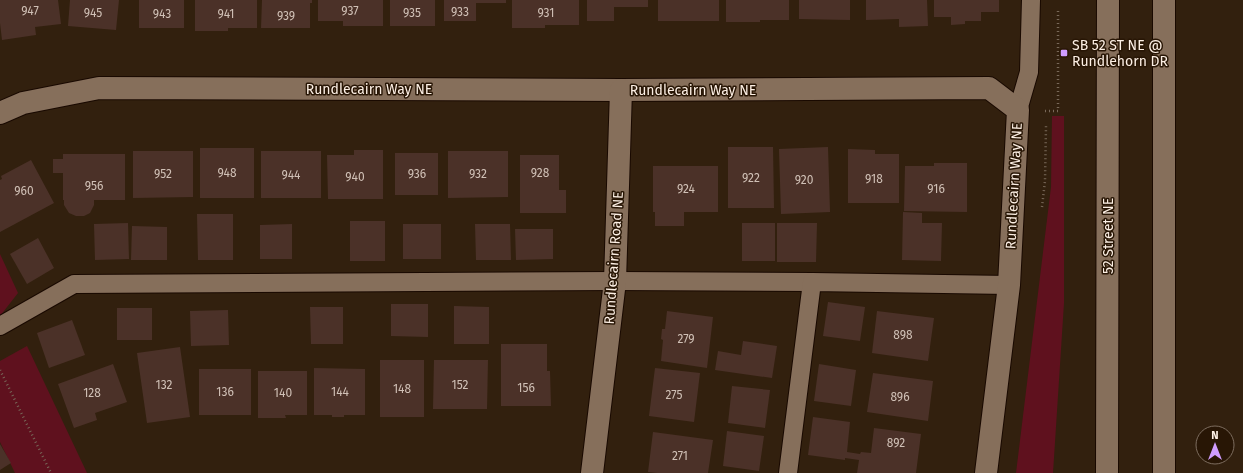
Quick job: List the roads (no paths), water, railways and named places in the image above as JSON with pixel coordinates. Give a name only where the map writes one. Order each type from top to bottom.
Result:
[{"type":"street","name":"52 Street NE","points":[[1107,473],[1108,0]]},
{"type":"street","points":[[1164,0],[1164,473]]},
{"type":"street","name":"Rundlecairn Way NE","points":[[0,113],[23,103],[99,88],[621,90],[989,88],[1018,110],[1009,285],[986,473]]},
{"type":"street","name":"Rundlecairn Road NE","points":[[592,473],[615,281],[621,90]]},
{"type":"lane","points":[[1018,110],[1028,72],[1031,0]]},
{"type":"lane","points":[[0,326],[74,284],[615,281],[1009,285]]},
{"type":"lane","points":[[788,473],[812,282]]},
{"type":"place","name":"SB 52 ST NE @ Rundlehorn DR","points":[[1064,53]]}]
